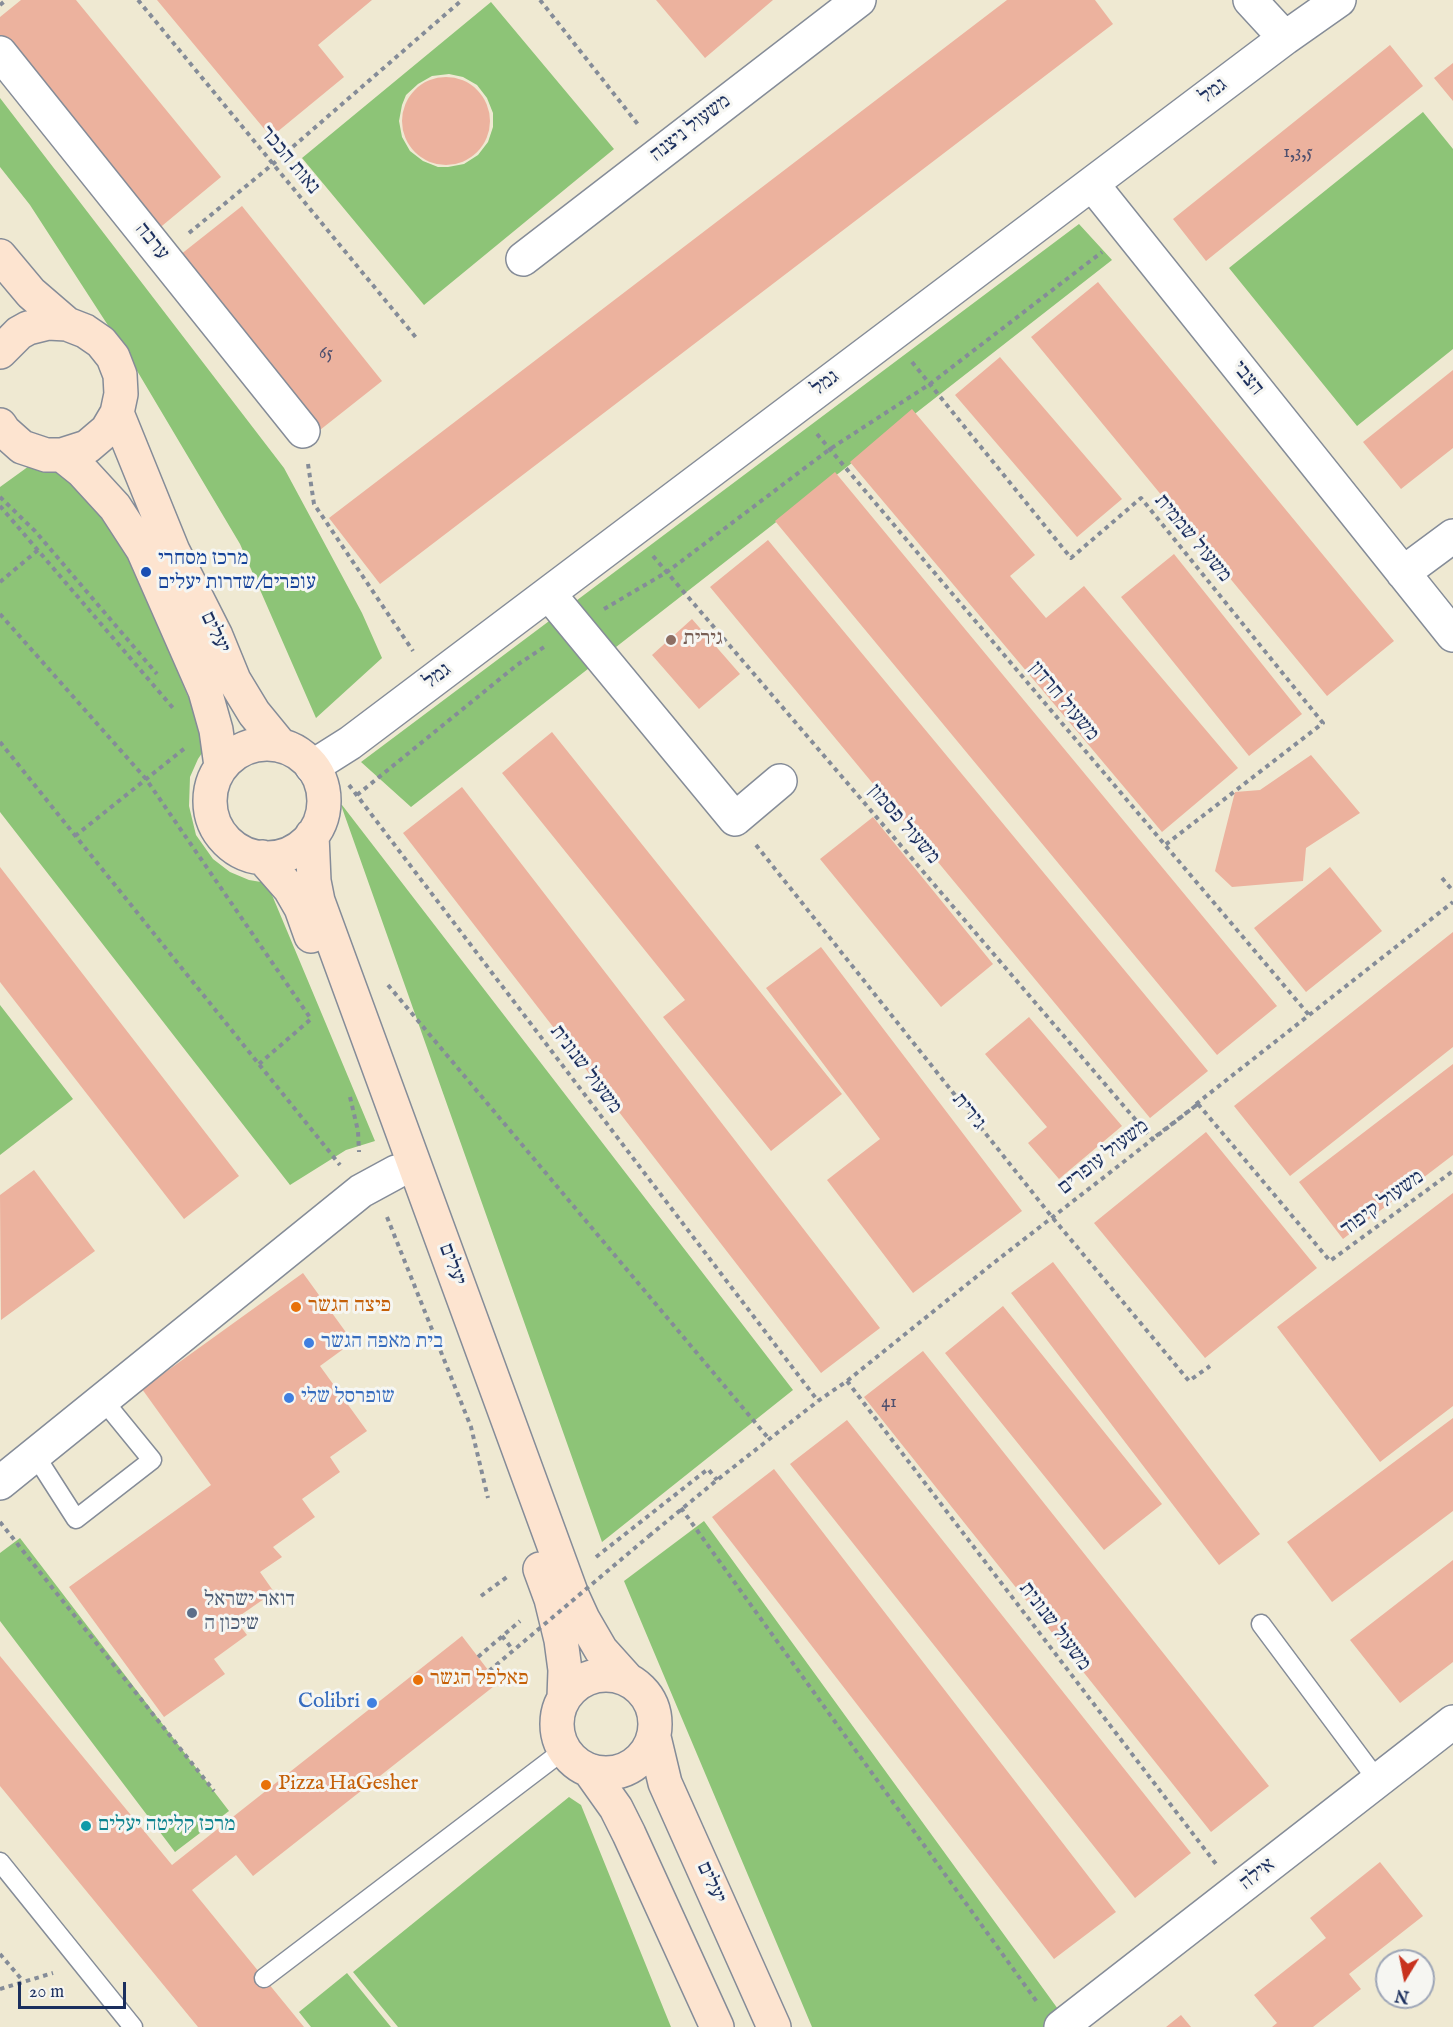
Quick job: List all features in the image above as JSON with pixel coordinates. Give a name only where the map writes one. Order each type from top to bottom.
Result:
[{"type":"street","name":"משעול ניצנה","points":[[523,258],[859,0]]},
{"type":"street","points":[[1250,0],[1285,38]]},
{"type":"street","name":"גמל","points":[[321,762],[433,681],[1285,38],[1339,0]]},
{"type":"street","name":"ערבה","points":[[0,53],[303,431]]},
{"type":"street","name":"הצבי","points":[[1092,184],[1453,635]]},
{"type":"street","points":[[0,256],[31,293],[67,324]]},
{"type":"street","points":[[0,352],[14,337],[28,328],[48,323],[67,324],[85,331],[101,342],[113,357],[121,385],[117,413],[107,430],[87,447],[62,455],[46,455],[30,451],[1,430]]},
{"type":"street","name":"יעלים","points":[[117,413],[172,551],[216,636],[234,680],[254,713],[281,746]]},
{"type":"street","name":"יעלים","points":[[62,455],[82,471],[115,507],[143,550],[205,691],[216,730],[209,774]]},
{"type":"street","points":[[1404,573],[1453,536]]},
{"type":"street","points":[[549,594],[735,819],[780,781]]},
{"type":"street","points":[[262,744],[281,746],[321,762],[324,801],[320,819],[312,835],[305,842],[281,856],[248,860],[244,853],[228,843],[217,828],[210,810],[209,774],[244,748],[262,744]]},
{"type":"street","name":"יעלים","points":[[312,835],[314,881],[318,902],[566,1579],[583,1619],[601,1650],[628,1680]]},
{"type":"street","name":"יעלים","points":[[248,860],[279,874],[301,908],[551,1599],[561,1640],[565,1670],[564,1698]]},
{"type":"street","points":[[0,1483],[361,1191],[396,1172]]},
{"type":"street","points":[[576,1760],[607,1774],[625,1770],[640,1761],[651,1746],[656,1724],[651,1704],[640,1688],[628,1680],[604,1675],[582,1682],[564,1698],[556,1720],[558,1736],[576,1760],[616,1808],[717,2027]]},
{"type":"street","name":"אילה","points":[[1051,2017],[1237,1891],[1453,1722]]},
{"type":"street","name":"יעלים","points":[[654,1737],[665,1783],[774,2027]]},
{"type":"lane","points":[[35,1455],[76,1519],[152,1460],[103,1400]]},
{"type":"lane","points":[[1261,1624],[1378,1781]]},
{"type":"lane","points":[[264,1978],[576,1760]]},
{"type":"lane","points":[[0,1862],[133,2027]]},
{"type":"path","points":[[0,5],[6,0]]},
{"type":"path","name":"נאות הככר","points":[[138,0],[418,340]]},
{"type":"path","points":[[162,256],[273,164],[462,0]]},
{"type":"path","points":[[540,0],[661,153]]},
{"type":"path","points":[[357,795],[517,665],[576,626],[667,572],[830,449],[930,384],[1129,231]]},
{"type":"path","name":"משעול שממית","points":[[891,335],[1071,558],[1140,498],[1323,723],[1165,845]]},
{"type":"path","name":"משעול חרדון","points":[[795,408],[1309,1015]]},
{"type":"path","points":[[303,431],[314,504],[433,681]]},
{"type":"path","points":[[0,497],[35,531],[162,680]]},
{"type":"path","points":[[0,506],[177,713]]},
{"type":"path","name":"משעול פסמון","points":[[632,531],[1152,1139]]},
{"type":"path","points":[[0,582],[38,550]]},
{"type":"path","points":[[0,614],[146,779],[310,1019],[259,1065]]},
{"type":"path","points":[[0,742],[361,1191],[386,1216],[471,1428],[488,1498]]},
{"type":"path","points":[[75,836],[187,746]]},
{"type":"path","name":"משעול שנונית","points":[[321,762],[357,795],[818,1401]]},
{"type":"path","points":[[209,774],[195,791],[198,818],[206,839],[218,852],[248,860]]},
{"type":"path","name":"גירית","points":[[735,819],[1052,1217],[1189,1381],[1210,1366]]},
{"type":"path","points":[[1442,878],[1453,891]]},
{"type":"path","name":"משעול עופרים","points":[[1152,1139],[1453,902]]},
{"type":"path","points":[[387,983],[769,1439]]},
{"type":"path","points":[[349,1094],[358,1131],[361,1191]]},
{"type":"path","name":"משעול עופרים","points":[[1152,1139],[1198,1104]]},
{"type":"path","name":"משעול עופרים","points":[[489,1671],[681,1508],[847,1381],[1198,1104]]},
{"type":"path","name":"משעול קיפוד","points":[[1198,1104],[1330,1261],[1453,1171]]},
{"type":"path","name":"משעול שנונית","points":[[847,1381],[1237,1891]]},
{"type":"path","points":[[566,1579],[708,1469],[717,1480]]},
{"type":"path","points":[[681,1508],[1051,2017]]},
{"type":"path","points":[[0,1522],[214,1791]]},
{"type":"path","points":[[481,1596],[510,1575]]},
{"type":"path","points":[[478,1657],[527,1616]]},
{"type":"path","points":[[502,1636],[513,1650]]},
{"type":"path","points":[[0,1954],[23,1982]]},
{"type":"path","points":[[0,1989],[83,1965]]},
{"type":"green space","points":[[491,2],[614,149],[424,305],[302,158]],"holes":[[[449,74],[463,77],[477,85],[487,98],[493,113],[493,127],[488,142],[478,155],[464,164],[438,167],[423,161],[410,151],[402,137],[399,121],[402,105],[406,95],[418,84],[432,76]]]},
{"type":"green space","points":[[0,98],[284,468],[362,613],[382,658],[316,718],[240,544],[133,364],[30,205],[0,167]]},
{"type":"green space","points":[[1423,112],[1453,149],[1453,349],[1357,426],[1229,268]]},
{"type":"green space","points":[[1079,224],[1112,260],[411,807],[361,762]]},
{"type":"green space","points":[[36,461],[65,466],[116,525],[208,744],[190,777],[189,806],[196,835],[213,859],[230,872],[249,880],[267,883],[375,1141],[346,1150],[290,1185],[0,812],[0,487]]},
{"type":"green space","points":[[341,805],[793,1390],[602,1542]]},
{"type":"green space","points":[[0,1005],[73,1099],[0,1155]]},
{"type":"green space","points":[[704,1521],[1071,2027],[812,2027],[624,1581]]},
{"type":"green space","points":[[20,1538],[229,1811],[175,1852],[0,1621],[0,1553]]},
{"type":"green space","points":[[569,1797],[581,1805],[671,2027],[398,2027],[353,1972]]},
{"type":"green space","points":[[347,1973],[391,2027],[311,2027],[299,2012]]},
{"type":"building","points":[[21,0],[76,0],[221,177],[157,230],[0,38],[0,17]]},
{"type":"building","points":[[157,0],[372,0],[318,45],[344,77],[271,137]]},
{"type":"building","points":[[656,0],[773,0],[705,58]]},
{"type":"building","points":[[1007,0],[1095,0],[1113,24],[380,584],[329,518]]},
{"type":"building","points":[[1390,45],[1423,86],[1206,261],[1173,219]]},
{"type":"building","points":[[1453,63],[1453,101],[1434,78]]},
{"type":"building","points":[[446,77],[463,81],[477,90],[486,104],[490,121],[486,138],[477,152],[463,161],[446,165],[429,161],[415,152],[406,138],[402,121],[406,104],[415,90],[429,81]]},
{"type":"building","points":[[242,206],[382,381],[320,430],[180,255]]},
{"type":"building","points":[[1098,282],[1394,641],[1327,696],[1031,337]]},
{"type":"building","points":[[1000,357],[1122,499],[1077,537],[955,395]]},
{"type":"building","points":[[1453,370],[1453,448],[1401,489],[1363,442]]},
{"type":"building","points":[[912,409],[1035,555],[1010,576],[1046,618],[1084,586],[1238,768],[1162,832],[850,462]]},
{"type":"building","points":[[835,472],[1277,1006],[1217,1055],[775,521]]},
{"type":"building","points":[[768,540],[1208,1071],[1150,1118],[710,587]]},
{"type":"building","points":[[1174,554],[1302,714],[1249,756],[1121,597]]},
{"type":"building","points":[[692,619],[740,674],[699,709],[652,655]]},
{"type":"building","points":[[552,732],[842,1094],[771,1151],[663,1017],[685,1000],[502,773]]},
{"type":"building","points":[[1311,755],[1360,813],[1306,848],[1303,881],[1232,887],[1215,871],[1235,792],[1260,790]]},
{"type":"building","points":[[462,787],[880,1328],[821,1373],[403,833]]},
{"type":"building","points":[[873,817],[993,964],[941,1007],[820,859]]},
{"type":"building","points":[[0,867],[239,1176],[184,1219],[0,982]]},
{"type":"building","points":[[1330,867],[1382,931],[1306,992],[1254,928]]},
{"type":"building","points":[[1453,932],[1453,1047],[1290,1176],[1234,1106]]},
{"type":"building","points":[[821,947],[1022,1211],[913,1293],[827,1180],[880,1139],[766,988]]},
{"type":"building","points":[[1029,1017],[1122,1126],[1059,1179],[1028,1143],[1047,1127],[985,1054]]},
{"type":"building","points":[[1453,1064],[1453,1155],[1343,1239],[1299,1182]]},
{"type":"building","points":[[1206,1132],[1317,1268],[1205,1358],[1094,1223]]},
{"type":"building","points":[[34,1170],[95,1251],[1,1320],[0,1195]]},
{"type":"building","points":[[1453,1193],[1453,1406],[1380,1462],[1277,1327]]},
{"type":"building","points":[[1053,1262],[1260,1534],[1219,1565],[1011,1293]]},
{"type":"building","points":[[303,1273],[353,1342],[320,1366],[367,1431],[330,1457],[340,1472],[302,1499],[315,1517],[273,1547],[282,1557],[260,1572],[274,1592],[235,1619],[247,1635],[214,1659],[225,1674],[164,1717],[69,1587],[211,1485],[142,1389]]},
{"type":"building","points":[[1003,1306],[1162,1504],[1104,1550],[945,1353]]},
{"type":"building","points":[[923,1351],[1269,1786],[1211,1832],[864,1397]]},
{"type":"building","points":[[1453,1418],[1453,1511],[1332,1602],[1287,1542]]},
{"type":"building","points":[[847,1420],[1191,1853],[1135,1898],[790,1464]]},
{"type":"building","points":[[774,1469],[1116,1912],[1054,1959],[712,1517]]},
{"type":"building","points":[[1453,1560],[1453,1662],[1400,1703],[1350,1640]]},
{"type":"building","name":"מרכז קליטה יעלים","points":[[462,1636],[498,1683],[253,1876],[236,1855],[192,1890],[304,2027],[198,2027],[0,1786],[0,1656],[172,1865]]},
{"type":"building","points":[[1380,1862],[1423,1916],[1381,1949],[1375,1949],[1375,1954],[1349,1974],[1361,1989],[1313,2027],[1272,2027],[1277,2023],[1254,1995],[1326,1938],[1310,1918]]},
{"type":"building","points":[[1181,2015],[1191,2027],[1166,2027]]},
{"type":"place","name":"מרכז מסחרי עופרים/שדרות יעלים","points":[[146,572]]},
{"type":"place","name":"גירית","points":[[671,640]]},
{"type":"place","name":"פיצה הגשר","points":[[296,1307]]},
{"type":"place","name":"בית מאפה הגשר","points":[[309,1343]]},
{"type":"place","name":"שופרסל שלי","points":[[289,1398]]},
{"type":"place","name":"דואר ישראל שיכון ה","points":[[192,1613]]},
{"type":"place","name":"פאלפל הגשר","points":[[418,1680]]},
{"type":"place","name":"Colibri","points":[[372,1703]]},
{"type":"place","name":"Pizza HaGesher","points":[[266,1785]]},
{"type":"place","name":"מרכז קליטה יעלים","points":[[86,1826]]}]
